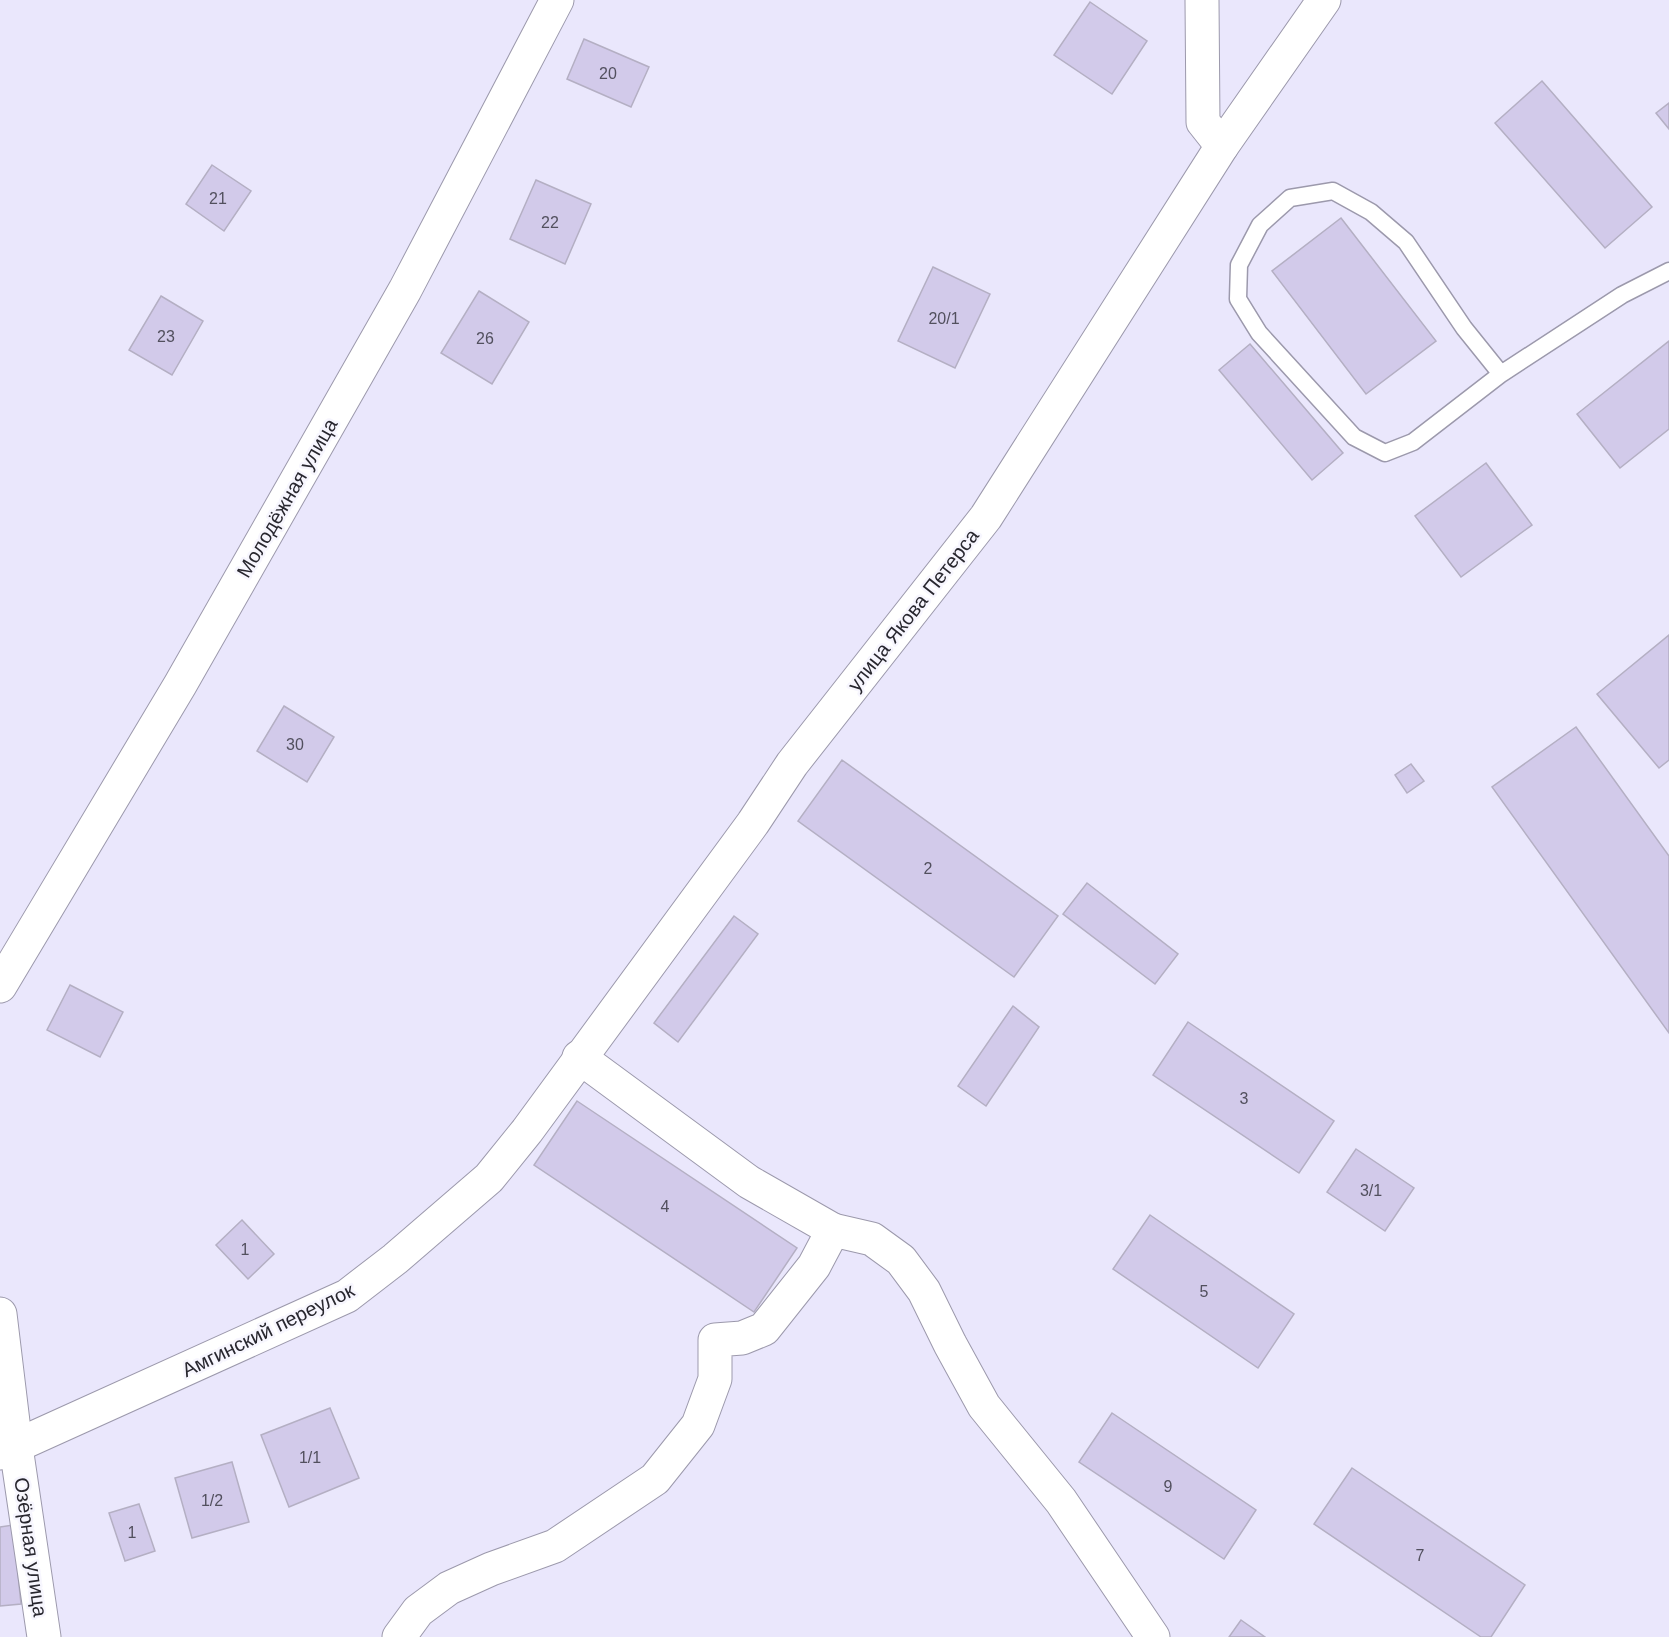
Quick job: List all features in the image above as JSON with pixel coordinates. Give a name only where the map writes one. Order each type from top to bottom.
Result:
[{"type":"street","name":"Молодёжная улица","points":[[0,986],[180,685],[405,290],[556,0]]},
{"type":"street","points":[[1202,0],[1203,122],[1222,146]]},
{"type":"street","name":"улица Якова Петерса","points":[[579,1057],[753,823],[792,764],[986,517],[1222,146],[1324,0]]},
{"type":"street","points":[[579,1057],[749,1182],[833,1230],[872,1239],[901,1260],[924,1291],[984,1406],[1061,1501],[1153,1637]]},
{"type":"street","name":"Амгинский переулок","points":[[8,1450],[347,1296],[395,1259],[489,1178],[527,1131],[579,1057]]},
{"type":"street","points":[[399,1637],[418,1611],[449,1588],[491,1569],[555,1546],[655,1479],[698,1425],[715,1379],[715,1340],[742,1338],[764,1329],[814,1266],[833,1230]]},
{"type":"street","name":"Озёрная улица","points":[[0,1314],[8,1450],[44,1637]]},
{"type":"lane","points":[[1502,374],[1464,328],[1406,242],[1371,212],[1333,191],[1290,198],[1260,225],[1239,265],[1239,299],[1259,333],[1354,437],[1385,453],[1413,442],[1502,374],[1622,295],[1669,271]]},
{"type":"building","points":[[1090,2],[1147,41],[1112,94],[1054,55]]},
{"type":"building","points":[[584,39],[649,67],[631,107],[567,79]]},
{"type":"building","points":[[1542,81],[1652,207],[1605,248],[1495,123]]},
{"type":"building","points":[[1669,103],[1669,129],[1656,113]]},
{"type":"building","points":[[212,165],[251,191],[224,231],[186,204]]},
{"type":"building","points":[[536,180],[591,204],[565,264],[510,239]]},
{"type":"building","points":[[1341,218],[1436,341],[1366,394],[1272,271]]},
{"type":"building","points":[[933,267],[990,294],[955,368],[898,341]]},
{"type":"building","points":[[479,291],[529,322],[492,384],[441,353]]},
{"type":"building","points":[[161,296],[203,321],[172,375],[129,350]]},
{"type":"building","points":[[1669,341],[1669,429],[1620,468],[1577,414]]},
{"type":"building","points":[[1250,344],[1343,453],[1312,480],[1219,370]]},
{"type":"building","points":[[1486,463],[1532,525],[1461,577],[1415,516]]},
{"type":"building","points":[[1669,635],[1669,760],[1659,768],[1597,694]]},
{"type":"building","points":[[284,706],[334,737],[307,782],[257,751]]},
{"type":"building","points":[[1576,727],[1669,856],[1669,1033],[1492,787]]},
{"type":"building","points":[[842,760],[1058,916],[1014,977],[798,821]]},
{"type":"building","points":[[1411,764],[1424,781],[1407,793],[1395,775]]},
{"type":"building","points":[[1087,883],[1178,954],[1155,984],[1063,914]]},
{"type":"building","points":[[734,916],[758,934],[678,1042],[654,1023]]},
{"type":"building","points":[[70,985],[123,1012],[100,1057],[47,1030]]},
{"type":"building","points":[[1013,1006],[1039,1027],[986,1106],[958,1086]]},
{"type":"building","points":[[1188,1022],[1334,1121],[1299,1173],[1153,1075]]},
{"type":"building","points":[[577,1101],[797,1248],[754,1312],[534,1165]]},
{"type":"building","points":[[1356,1149],[1414,1188],[1385,1231],[1327,1192]]},
{"type":"building","points":[[1150,1215],[1294,1314],[1258,1368],[1113,1269]]},
{"type":"building","points":[[242,1220],[274,1254],[248,1279],[216,1245]]},
{"type":"building","points":[[330,1408],[359,1478],[289,1507],[261,1435]]},
{"type":"building","points":[[1112,1413],[1256,1510],[1224,1559],[1079,1462]]},
{"type":"building","points":[[232,1462],[249,1522],[192,1538],[175,1478]]},
{"type":"building","points":[[1352,1468],[1525,1585],[1491,1637],[1481,1637],[1314,1524]]},
{"type":"building","points":[[139,1504],[155,1551],[125,1561],[109,1513]]},
{"type":"building","points":[[13,1525],[21,1604],[0,1606],[0,1527]]},
{"type":"building","points":[[1241,1620],[1265,1637],[1229,1637]]}]
